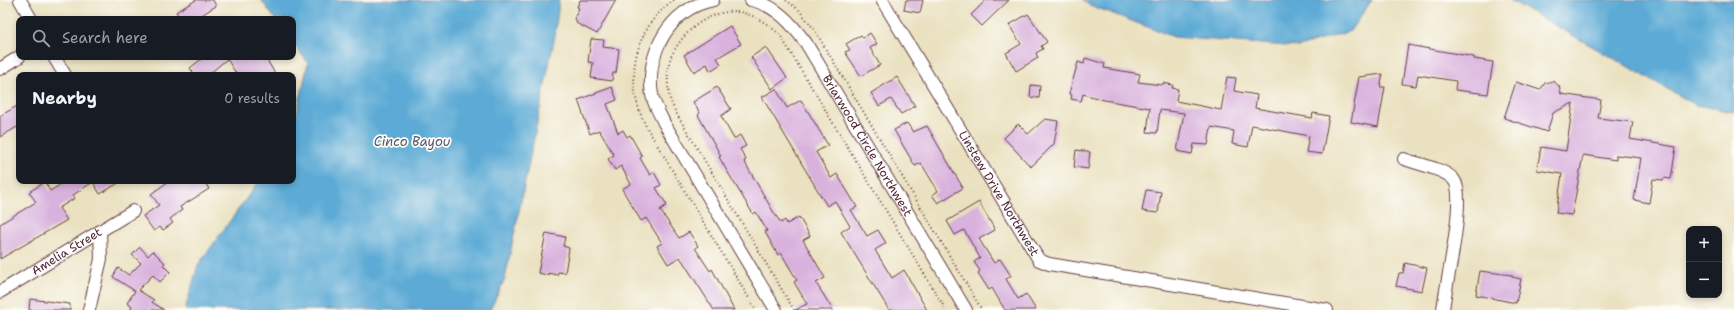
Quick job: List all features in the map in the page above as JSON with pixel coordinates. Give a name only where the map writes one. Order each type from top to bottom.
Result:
[{"type":"street","points":[[20,0],[29,16]]},
{"type":"street","points":[[713,0],[686,12],[665,33],[655,52],[652,66],[653,96],[664,123],[776,310]]},
{"type":"street","name":"Briarwood Circle Northwest","points":[[751,0],[776,11],[787,20],[806,43],[966,310]]},
{"type":"street","name":"Linstew Drive Northwest","points":[[882,0],[1039,260],[1049,264],[1326,310]]},
{"type":"street","points":[[0,69],[16,59]]},
{"type":"street","points":[[56,60],[63,72]]},
{"type":"street","points":[[1404,158],[1445,173],[1454,180],[1458,187],[1457,221],[1443,310]]},
{"type":"street","name":"Amelia Street","points":[[0,292],[134,211]]},
{"type":"street","points":[[89,310],[101,259],[100,231]]},
{"type":"path","points":[[786,0],[799,10],[814,29],[982,310]]},
{"type":"path","points":[[794,310],[684,126],[669,95],[670,58],[676,48],[689,30],[697,23],[723,13],[736,12],[756,18],[780,35],[946,310]]},
{"type":"water","name":"Cinco Bayou","points":[[261,0],[559,0],[555,36],[505,279],[490,310],[185,310],[198,265],[257,184],[296,184],[296,116],[308,63],[296,47],[296,16],[273,16]]},
{"type":"water","points":[[1083,0],[1372,0],[1350,31],[1299,47],[1174,37],[1087,4]]},
{"type":"water","points":[[1510,0],[1734,0],[1734,112],[1696,105]]},
{"type":"building","points":[[196,0],[213,0],[216,6],[200,16],[179,16],[176,12]]},
{"type":"building","points":[[580,0],[616,0],[597,34],[576,23],[577,21],[574,19],[579,8],[577,7]]},
{"type":"building","points":[[906,0],[923,0],[920,13],[904,10]]},
{"type":"building","points":[[986,0],[1009,0],[982,26],[971,15]]},
{"type":"building","points":[[1028,14],[1047,42],[1041,46],[1043,49],[1036,53],[1038,58],[1016,71],[1006,53],[1021,44],[1009,25]]},
{"type":"building","points":[[730,26],[741,44],[717,58],[721,64],[710,71],[707,64],[694,72],[684,55]]},
{"type":"building","points":[[870,33],[877,44],[870,48],[880,65],[861,76],[845,52],[850,50],[846,44],[861,35],[863,38]]},
{"type":"building","points":[[591,39],[604,40],[603,47],[619,49],[616,73],[613,73],[612,81],[591,78],[593,63],[588,62]]},
{"type":"building","points":[[1408,45],[1493,62],[1488,94],[1455,90],[1456,81],[1418,75],[1416,86],[1402,84]]},
{"type":"building","points":[[766,47],[787,78],[772,89],[751,57]]},
{"type":"building","points":[[1085,58],[1105,64],[1104,68],[1140,74],[1138,82],[1173,85],[1172,88],[1178,89],[1176,101],[1221,110],[1227,77],[1236,78],[1234,91],[1257,95],[1255,108],[1312,118],[1313,113],[1329,116],[1322,154],[1306,152],[1309,136],[1252,125],[1248,147],[1232,144],[1234,131],[1211,127],[1208,145],[1194,144],[1192,154],[1177,151],[1184,113],[1160,110],[1157,133],[1147,132],[1150,108],[1104,100],[1083,94],[1081,101],[1071,99],[1072,95],[1069,94],[1078,62],[1084,64]]},
{"type":"building","points":[[200,60],[226,60],[212,72],[193,72],[190,68]]},
{"type":"building","points":[[228,60],[267,60],[274,72],[235,72]]},
{"type":"building","points":[[1383,74],[1380,87],[1385,87],[1378,127],[1351,122],[1359,77]]},
{"type":"building","points":[[897,77],[915,106],[901,114],[891,99],[879,106],[871,93]]},
{"type":"building","points":[[1553,81],[1559,86],[1561,94],[1601,100],[1598,118],[1633,122],[1630,139],[1676,147],[1671,179],[1653,179],[1649,203],[1634,200],[1641,158],[1616,155],[1616,160],[1583,155],[1572,215],[1556,213],[1562,174],[1537,170],[1541,147],[1566,151],[1573,103],[1553,113],[1547,132],[1504,118],[1516,82],[1540,90],[1545,83]]},
{"type":"building","points":[[1031,85],[1040,86],[1039,98],[1030,97]]},
{"type":"building","points":[[612,87],[617,100],[607,104],[618,133],[623,130],[627,137],[630,135],[642,156],[640,158],[650,175],[654,172],[661,185],[656,188],[667,205],[660,210],[679,238],[689,232],[698,246],[695,248],[710,271],[712,269],[734,310],[714,310],[680,257],[668,264],[657,246],[662,243],[646,218],[641,221],[622,189],[631,184],[621,166],[615,170],[608,159],[614,155],[599,130],[590,134],[578,100]]},
{"type":"building","points":[[717,87],[731,109],[721,116],[734,139],[740,135],[746,146],[740,149],[746,160],[744,161],[774,213],[781,223],[785,220],[787,224],[799,217],[810,236],[803,240],[825,278],[816,283],[833,310],[795,310],[807,304],[794,282],[797,280],[781,253],[778,255],[756,212],[753,214],[727,171],[719,157],[721,156],[698,115],[700,113],[693,102]]},
{"type":"building","points":[[776,89],[787,108],[801,100],[828,145],[816,152],[831,178],[837,174],[857,207],[851,210],[867,236],[878,230],[886,243],[875,250],[892,278],[904,270],[927,310],[889,310],[841,232],[850,226],[835,201],[827,206],[762,97]]},
{"type":"building","points":[[16,107],[16,128],[0,137],[0,116]]},
{"type":"building","points":[[1045,119],[1058,121],[1054,144],[1031,167],[1004,138],[1018,124],[1028,134]]},
{"type":"building","points":[[907,123],[913,132],[927,126],[963,188],[938,203],[932,195],[938,191],[921,163],[915,166],[894,130]]},
{"type":"building","points":[[1076,150],[1090,152],[1088,169],[1074,167]]},
{"type":"building","points":[[42,184],[46,184],[50,191],[61,184],[90,184],[73,195],[75,198],[59,208],[67,220],[0,259],[0,224],[36,202],[29,192]]},
{"type":"building","points":[[94,184],[117,184],[100,194]]},
{"type":"building","points":[[165,184],[206,184],[209,189],[180,207],[182,210],[170,219],[173,223],[163,230],[160,227],[154,231],[143,216],[159,205],[151,194]]},
{"type":"building","points":[[1146,190],[1161,192],[1158,213],[1142,211]]},
{"type":"building","points":[[979,202],[995,230],[979,239],[994,263],[1000,259],[1011,276],[1006,279],[1018,299],[1026,294],[1036,310],[1005,310],[992,288],[989,290],[978,273],[980,271],[974,262],[980,258],[964,230],[955,235],[947,221]]},
{"type":"building","points":[[546,233],[565,237],[563,246],[569,248],[565,273],[558,272],[557,275],[548,273],[548,275],[538,273]]},
{"type":"building","points":[[140,247],[148,256],[153,251],[165,263],[163,265],[170,272],[160,282],[153,275],[138,290],[154,300],[152,302],[164,310],[130,310],[132,307],[127,303],[135,291],[113,277],[118,268],[129,275],[141,263],[132,255]]},
{"type":"building","points":[[1405,263],[1427,268],[1422,291],[1396,286],[1399,273],[1403,273]]},
{"type":"building","points":[[1480,271],[1512,275],[1512,277],[1521,279],[1516,303],[1476,295]]},
{"type":"building","points":[[30,299],[70,304],[70,310],[29,310]]}]
